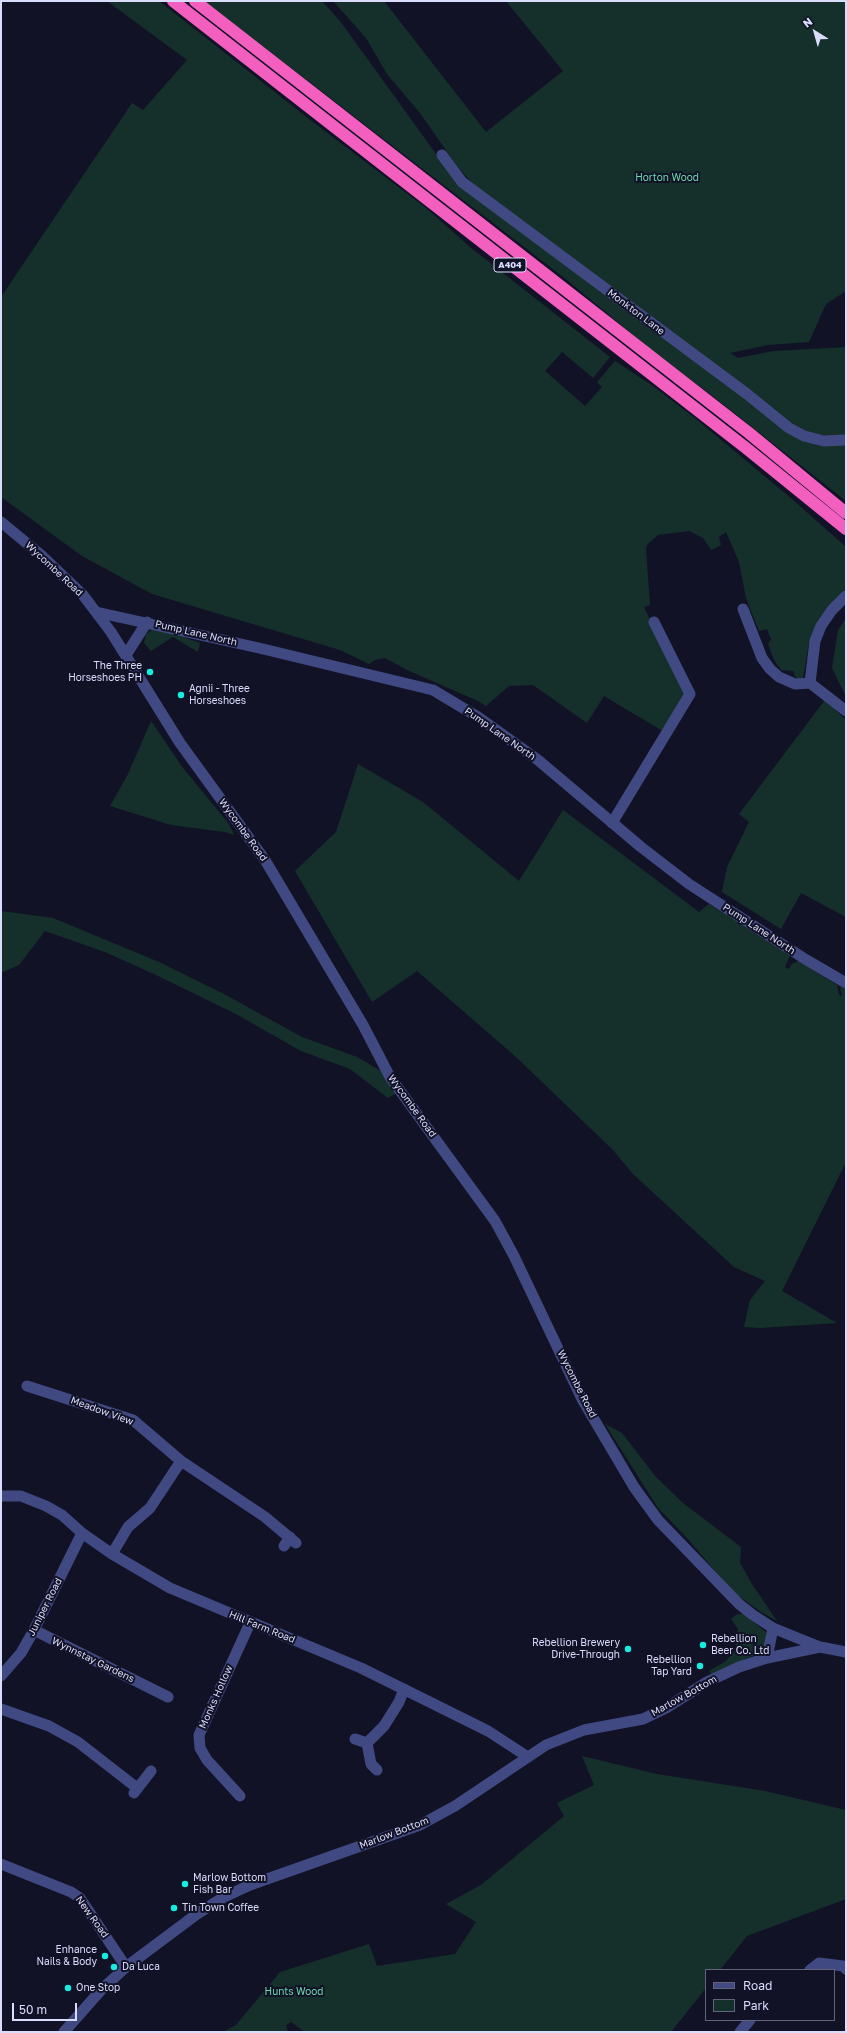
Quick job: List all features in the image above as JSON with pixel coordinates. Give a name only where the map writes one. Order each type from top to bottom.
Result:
[{"type":"highway","name":"A404","points":[[173,1],[746,448],[846,529]]},
{"type":"highway","name":"A404","points":[[195,1],[749,433],[846,513]]},
{"type":"street","name":"Monkton Lane","points":[[442,155],[462,182],[747,394],[789,428],[804,436],[824,440],[846,440]]},
{"type":"street","name":"Wycombe Road","points":[[1,522],[41,555],[78,590],[96,612],[126,655],[180,743],[265,860],[363,1026],[390,1077],[495,1221],[514,1256],[582,1399],[634,1487],[658,1520],[739,1604],[773,1628],[820,1647],[846,1652]]},
{"type":"street","points":[[810,683],[815,641],[821,626],[832,610],[846,596]]},
{"type":"street","points":[[743,609],[762,658],[770,669],[779,677],[795,684],[810,683],[846,711]]},
{"type":"street","name":"Pump Lane North","points":[[96,612],[147,622],[433,690],[478,717],[538,760],[612,823],[689,884],[805,959],[846,983]]},
{"type":"street","points":[[126,655],[147,622]]},
{"type":"street","points":[[612,823],[690,694],[654,622]]},
{"type":"street","name":"Meadow View","points":[[31,1389],[133,1420],[181,1461],[227,1497],[265,1517],[290,1542]]},
{"type":"street","points":[[112,1554],[128,1527],[150,1508],[181,1461]]},
{"type":"street","name":"Hill Farm Road","points":[[1,1496],[21,1496],[46,1506],[62,1515],[82,1533],[112,1554],[170,1588],[250,1623],[361,1668],[488,1731],[528,1757]]},
{"type":"street","name":"Juniper Road","points":[[3,1671],[21,1652],[34,1630],[82,1533]]},
{"type":"street","name":"Monks Hollow","points":[[240,1796],[220,1767],[207,1760],[200,1748],[199,1735],[250,1623]]},
{"type":"street","points":[[767,1658],[773,1628]]},
{"type":"street","name":"Wynnstay Gardens","points":[[34,1630],[150,1693],[168,1697]]},
{"type":"street","name":"Marlow Bottom","points":[[64,2032],[101,1990],[126,1967],[197,1914],[224,1896],[250,1885],[420,1825],[455,1806],[546,1745],[584,1730],[643,1719],[666,1708],[707,1682],[739,1667],[767,1658],[820,1647]]},
{"type":"street","points":[[367,1744],[384,1726],[399,1702],[404,1689]]},
{"type":"street","points":[[1,1709],[49,1726],[78,1742],[136,1790],[150,1771]]},
{"type":"street","points":[[355,1739],[367,1744]]},
{"type":"street","points":[[367,1744],[371,1764],[377,1770]]},
{"type":"street","name":"New Road","points":[[1,1864],[71,1892],[80,1898],[126,1967]]},
{"type":"street","points":[[811,1969],[819,1963],[845,1966]]},
{"type":"green space","points":[[107,1],[159,1],[309,119],[426,208],[470,247],[610,357],[593,378],[562,352],[545,371],[585,406],[602,387],[597,382],[615,361],[653,386],[696,419],[792,499],[846,547],[846,589],[831,606],[809,643],[803,679],[796,678],[793,671],[781,670],[774,660],[768,644],[771,640],[767,629],[759,631],[746,598],[739,562],[726,532],[719,537],[721,545],[711,550],[703,538],[689,531],[658,535],[647,545],[650,605],[644,607],[685,695],[666,733],[604,696],[587,723],[533,685],[509,686],[486,706],[478,701],[407,670],[385,658],[375,660],[369,664],[340,650],[152,594],[82,556],[1,497],[1,297],[132,103],[143,110],[187,60]]},
{"type":"green space","points":[[204,1],[322,1],[340,21],[452,176],[787,430],[846,443],[846,501],[714,397],[654,352],[562,276]]},
{"type":"green space","name":"Horton Wood","points":[[333,1],[384,1],[486,132],[563,71],[506,1],[846,1],[846,291],[826,304],[809,342],[768,345],[730,353],[738,358],[774,351],[846,347],[846,436],[829,436],[800,432],[472,183],[457,166],[420,113],[387,74],[366,38]]},
{"type":"green space","points":[[846,618],[846,697],[832,668],[838,630]]},
{"type":"green space","points":[[152,630],[164,630],[200,643],[198,652],[173,637],[151,651],[144,643],[146,634]]},
{"type":"green space","points":[[825,700],[846,720],[846,917],[801,893],[781,929],[722,892],[727,867],[749,822],[739,814]]},
{"type":"green space","points":[[151,721],[183,768],[229,824],[234,835],[225,832],[171,825],[110,806],[128,774]]},
{"type":"green space","points":[[358,764],[423,802],[519,881],[563,810],[699,912],[709,904],[791,953],[785,967],[789,969],[792,964],[798,961],[837,985],[839,995],[842,996],[840,987],[846,988],[846,1162],[782,1291],[837,1323],[760,1328],[744,1327],[750,1300],[765,1281],[734,1267],[633,1174],[613,1150],[516,1057],[417,971],[372,1002],[295,871],[336,832]]},
{"type":"green space","points":[[1,911],[53,918],[159,962],[224,994],[302,1037],[357,1057],[381,1071],[397,1093],[388,1098],[350,1069],[301,1051],[236,1014],[156,975],[105,952],[45,931],[19,965],[1,973]]},
{"type":"green space","points":[[605,1424],[622,1433],[656,1477],[683,1503],[741,1547],[740,1563],[777,1621],[761,1612],[733,1592],[688,1539],[658,1508]]},
{"type":"green space","points":[[743,1613],[768,1634],[763,1651],[712,1675],[709,1671],[726,1661],[735,1650],[738,1629],[731,1619],[736,1615]]},
{"type":"green space","name":"Hunts Wood","points":[[582,1756],[657,1774],[765,1791],[846,1810],[846,1899],[747,1936],[721,1969],[705,1969],[705,1989],[671,2032],[305,2032],[291,2022],[286,2025],[288,2032],[223,2032],[236,2025],[280,1972],[369,1944],[377,1966],[455,1954],[476,1922],[446,1904],[481,1885],[564,1816],[557,1803],[594,1785]]},
{"type":"place","name":"The Three Horseshoes PH","points":[[150,672]]},
{"type":"place","name":"Agnii - Three Horseshoes","points":[[181,695]]},
{"type":"place","name":"Rebellion Beer Co. Ltd","points":[[703,1645]]},
{"type":"place","name":"Rebellion Brewery Drive-Through","points":[[628,1649]]},
{"type":"place","name":"Rebellion Tap Yard","points":[[700,1666]]},
{"type":"place","name":"Marlow Bottom Fish Bar","points":[[185,1884]]},
{"type":"place","name":"Tin Town Coffee","points":[[174,1908]]},
{"type":"place","name":"Enhance Nails & Body","points":[[105,1956]]},
{"type":"place","name":"Da Luca","points":[[114,1967]]},
{"type":"place","name":"One Stop","points":[[68,1988]]}]
